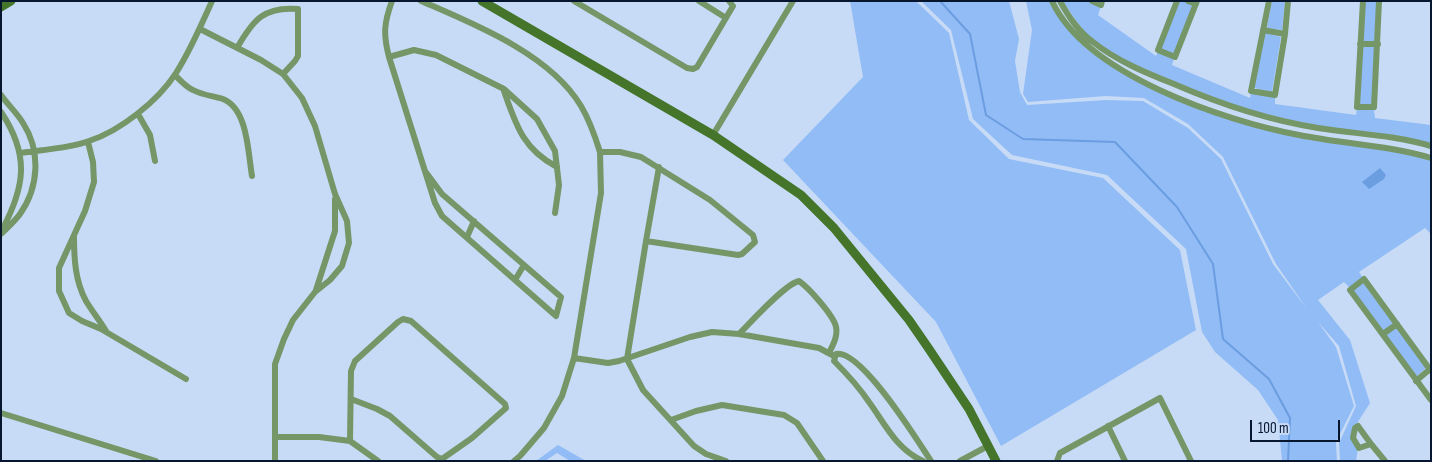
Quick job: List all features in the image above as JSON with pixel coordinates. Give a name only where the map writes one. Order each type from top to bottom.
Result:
[{"type":"street","points":[[1,7],[11,1]]},
{"type":"street","points":[[21,153],[88,142],[116,129],[138,114],[175,75],[212,1]]},
{"type":"street","points":[[392,1],[384,28],[384,39],[389,57],[435,203],[442,216],[556,316],[561,297],[442,194],[425,171]]},
{"type":"street","points":[[421,1],[483,28],[524,52],[558,77],[580,105],[592,127],[600,152],[601,193],[574,358],[562,396],[544,428],[514,461]]},
{"type":"street","points":[[482,1],[713,135],[801,195],[834,228],[930,349],[968,409],[996,461]]},
{"type":"street","points":[[574,1],[687,68],[694,69],[726,18],[732,6],[729,1]]},
{"type":"street","points":[[699,1],[726,18]]},
{"type":"street","points":[[713,135],[793,1]]},
{"type":"street","points":[[1052,1],[1063,21],[1086,46],[1125,71],[1192,104],[1262,127],[1331,141],[1388,148],[1431,158]]},
{"type":"street","points":[[1060,1],[1076,25],[1092,42],[1128,64],[1196,94],[1256,114],[1317,128],[1392,138],[1431,146]]},
{"type":"street","points":[[1092,1],[1101,5],[1102,1]]},
{"type":"street","points":[[1177,1],[1158,50],[1175,57],[1196,3],[1188,1]]},
{"type":"street","points":[[1268,1],[1251,90],[1275,95],[1285,34],[1288,1]]},
{"type":"street","points":[[1362,1],[1357,107],[1374,108],[1379,1]]},
{"type":"street","points":[[237,48],[248,28],[257,18],[273,10],[298,9],[298,56],[283,74]]},
{"type":"street","points":[[200,28],[261,60],[283,74],[302,98],[315,126],[335,194],[347,221],[348,243],[342,266],[330,280],[315,292],[293,320],[275,364],[275,461]]},
{"type":"street","points":[[1263,30],[1285,34]]},
{"type":"street","points":[[1360,44],[1378,44]]},
{"type":"street","points":[[389,57],[414,50],[436,54],[504,89],[537,119],[555,151],[559,185],[555,213]]},
{"type":"street","points":[[1125,71],[1128,64]]},
{"type":"street","points":[[175,75],[194,91],[225,100],[241,115],[252,176]]},
{"type":"street","points":[[504,89],[515,125],[524,140],[547,161],[557,167]]},
{"type":"street","points":[[1,95],[23,122],[35,151],[32,192],[20,215],[1,233]]},
{"type":"street","points":[[1,112],[10,125],[21,153],[20,192],[1,233]]},
{"type":"street","points":[[138,114],[150,136],[155,161]]},
{"type":"street","points":[[88,142],[93,162],[94,182],[84,211],[58,268],[59,291],[69,313],[82,322],[107,332],[186,379]]},
{"type":"street","points":[[600,152],[620,152],[641,157],[659,167],[710,200],[753,235],[755,242],[738,256],[646,241]]},
{"type":"street","points":[[659,167],[627,359],[643,390],[694,446],[706,454],[726,461]]},
{"type":"street","points":[[315,292],[335,231],[335,194]]},
{"type":"street","points":[[467,237],[474,221]]},
{"type":"street","points":[[74,232],[74,258],[78,278],[86,301],[107,332]]},
{"type":"street","points":[[515,280],[524,265]]},
{"type":"street","points":[[1416,381],[1430,370],[1364,278],[1350,290],[1416,381],[1431,400]]},
{"type":"street","points":[[738,334],[793,283],[799,282],[821,304],[836,325],[837,332],[832,355],[834,361],[852,379],[889,432],[905,450],[923,461]]},
{"type":"street","points":[[350,441],[351,371],[355,361],[398,322],[404,319],[411,321],[505,404],[506,408],[472,438],[442,460],[390,416],[377,408],[351,399]]},
{"type":"street","points":[[1383,334],[1396,324]]},
{"type":"street","points":[[574,358],[608,363],[627,359],[712,332],[738,334],[819,348],[832,355],[840,353],[854,361],[881,388],[931,461]]},
{"type":"street","points":[[1057,461],[1060,453],[1160,398],[1191,461]]},
{"type":"street","points":[[671,420],[696,411],[722,405],[784,415],[797,423],[823,461]]},
{"type":"street","points":[[1,413],[156,461]]},
{"type":"street","points":[[1108,426],[1125,461]]},
{"type":"street","points":[[275,437],[319,437],[350,441],[378,461]]},
{"type":"street","points":[[1371,444],[1385,461]]},
{"type":"street","points":[[960,461],[988,446]]},
{"type":"shaded area","points":[[850,1],[916,1],[949,33],[969,120],[1009,159],[1103,178],[1180,250],[1196,330],[1001,446],[936,322],[783,160],[863,77]]},
{"type":"shaded area","points":[[921,1],[1009,1],[1019,39],[1015,61],[1020,92],[1027,105],[1106,100],[1143,101],[1188,128],[1221,159],[1273,264],[1307,309],[1276,264],[1223,157],[1188,124],[1144,98],[1106,96],[1028,102],[1023,94],[1032,30],[1026,1],[1050,1],[1072,33],[1099,58],[1135,77],[1230,118],[1431,159],[1431,234],[1425,228],[1359,272],[1363,278],[1350,288],[1344,282],[1318,300],[1350,340],[1370,403],[1354,428],[1358,448],[1356,461],[1340,461],[1339,443],[1356,406],[1339,346],[1318,322],[1336,347],[1354,406],[1336,442],[1337,461],[1282,461],[1278,420],[1258,390],[1215,352],[1202,332],[1186,249],[1107,175],[1012,155],[973,119],[951,30]]},
{"type":"shaded area","points":[[1063,1],[1091,1],[1101,6],[1098,15],[1156,56],[1158,51],[1174,58],[1172,65],[1250,98],[1251,91],[1275,95],[1275,104],[1356,115],[1357,108],[1374,109],[1375,118],[1431,125],[1431,145],[1277,119],[1220,101],[1109,52],[1093,40],[1073,17]]},
{"type":"shaded area","points":[[1178,1],[1194,5],[1174,55],[1160,50]]},
{"type":"shaded area","points":[[1272,1],[1285,1],[1282,30],[1267,28]]},
{"type":"shaded area","points":[[1365,1],[1377,1],[1375,41],[1363,41]]},
{"type":"shaded area","points":[[1264,32],[1281,37],[1272,92],[1254,88]]},
{"type":"shaded area","points":[[1375,46],[1372,105],[1359,105],[1362,47]]},
{"type":"shaded area","points":[[1380,168],[1386,175],[1384,179],[1369,189],[1362,182]]},
{"type":"shaded area","points":[[1364,281],[1394,323],[1383,331],[1353,290]]},
{"type":"shaded area","points":[[1396,326],[1426,368],[1416,377],[1386,335]]},
{"type":"shaded area","points":[[558,445],[586,461],[570,461],[557,453],[545,461],[536,461]]},
{"type":"waterway","points":[[940,1],[970,34],[986,115],[1023,139],[1115,142],[1177,207],[1213,264],[1223,339],[1269,379],[1290,418],[1288,461]]}]
